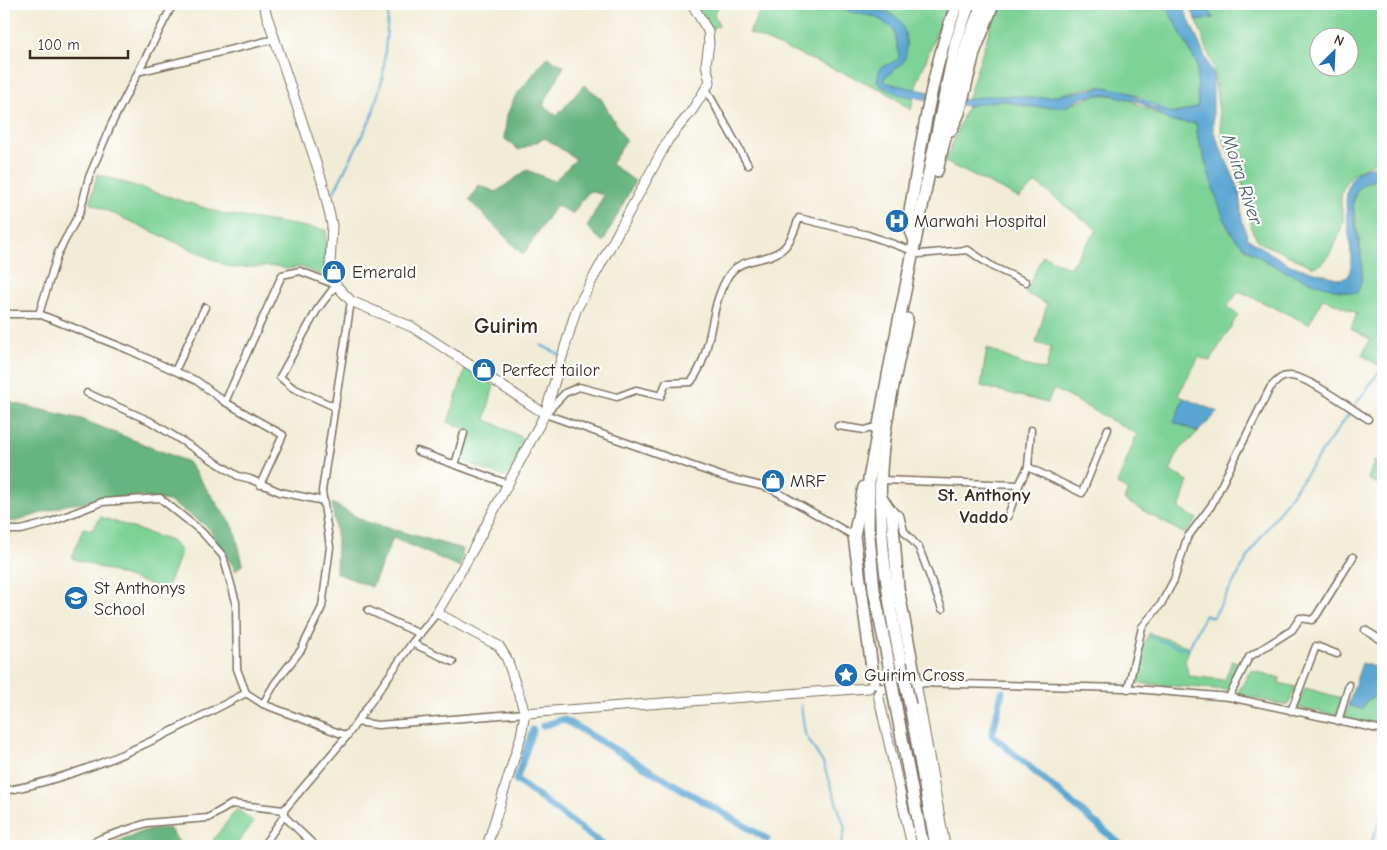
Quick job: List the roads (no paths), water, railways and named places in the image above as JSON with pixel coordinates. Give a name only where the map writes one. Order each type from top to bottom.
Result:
[{"type":"highway","points":[[916,249],[908,223],[930,100],[948,27],[958,4]]},
{"type":"highway","points":[[936,846],[891,614],[882,499],[875,479],[878,426],[916,249],[956,42],[969,4]]},
{"type":"highway","points":[[923,846],[874,590],[868,526],[916,249],[967,44],[982,4]]},
{"type":"highway","points":[[942,145],[960,113],[974,53],[993,4]]},
{"type":"highway","points":[[875,479],[863,488],[854,536],[875,688]]},
{"type":"highway","points":[[882,499],[891,511],[898,588],[916,683]]},
{"type":"street","points":[[39,314],[58,253],[80,212],[89,177],[111,125],[141,71],[173,4]]},
{"type":"street","points":[[263,4],[322,181],[332,225],[330,267],[336,285],[351,301],[412,327],[545,414],[724,477],[770,488],[854,536]]},
{"type":"street","points":[[262,846],[284,813],[347,736],[412,643],[437,613],[545,414],[576,310],[668,140],[691,112],[710,82],[706,64],[710,44],[708,31],[692,4]]},
{"type":"street","points":[[141,71],[275,39]]},
{"type":"street","points":[[706,89],[748,165]]},
{"type":"street","points":[[545,414],[565,392],[579,387],[617,398],[636,390],[661,396],[666,383],[690,382],[702,368],[727,277],[741,263],[781,251],[791,237],[799,218],[916,249],[968,250],[993,267],[1026,282]]},
{"type":"street","points":[[225,402],[282,275],[300,271],[336,285]]},
{"type":"street","points":[[335,407],[293,388],[280,376],[317,310],[336,285]]},
{"type":"street","points":[[263,704],[274,683],[301,650],[322,607],[330,547],[322,491],[351,301]]},
{"type":"street","points":[[175,371],[204,307]]},
{"type":"street","points":[[4,314],[39,314],[175,371],[197,381],[225,402],[283,435],[260,485]]},
{"type":"street","points":[[1128,688],[1142,627],[1162,604],[1174,580],[1187,538],[1210,506],[1270,388],[1279,378],[1290,375],[1311,382],[1368,419]]},
{"type":"street","points":[[87,393],[150,421],[238,476],[280,492],[324,501]]},
{"type":"street","points":[[838,426],[864,430],[878,426]]},
{"type":"street","points":[[1028,467],[1082,493],[1108,429]]},
{"type":"street","points":[[1008,516],[1019,485],[1028,467],[1031,430]]},
{"type":"street","points":[[455,465],[464,432]]},
{"type":"street","points":[[417,451],[508,484]]},
{"type":"street","points":[[875,479],[1019,485]]},
{"type":"street","points":[[4,530],[21,530],[51,522],[102,502],[160,498],[202,532],[223,556],[236,602],[237,669],[246,693],[263,704],[347,736]]},
{"type":"street","points":[[891,511],[900,515],[904,531],[919,548],[942,609]]},
{"type":"street","points":[[1229,697],[1249,657],[1292,630],[1300,618],[1312,620],[1353,557]]},
{"type":"street","points":[[368,610],[420,634]]},
{"type":"street","points":[[437,613],[499,646],[507,659],[525,714],[521,736],[487,846]]},
{"type":"street","points":[[1364,630],[1383,640]]},
{"type":"street","points":[[412,643],[453,662]]},
{"type":"street","points":[[1290,711],[1316,646],[1336,654]]},
{"type":"street","points":[[916,683],[944,846]]},
{"type":"street","points":[[357,722],[378,725],[875,688],[916,683],[1128,688],[1229,697],[1383,730]]},
{"type":"street","points":[[1338,721],[1348,685]]},
{"type":"street","points":[[875,688],[912,846]]},
{"type":"street","points":[[4,792],[40,785],[105,763],[146,745],[246,693]]},
{"type":"street","points":[[86,846],[102,838],[147,823],[208,818],[232,804],[284,813],[315,846]]},
{"type":"water","points":[[812,4],[863,7],[889,13],[897,18],[905,32],[906,54],[902,63],[885,77],[884,80],[887,83],[967,100],[986,96],[1050,97],[1103,87],[1127,91],[1154,108],[1165,112],[1179,113],[1198,106],[1197,64],[1165,4],[1182,4],[1213,75],[1213,130],[1239,190],[1242,220],[1248,239],[1290,265],[1340,279],[1348,277],[1351,263],[1346,209],[1347,192],[1352,178],[1363,169],[1383,166],[1383,180],[1372,181],[1362,186],[1355,194],[1353,200],[1362,262],[1361,284],[1357,293],[1326,287],[1287,272],[1251,252],[1238,240],[1229,229],[1220,208],[1198,138],[1196,123],[1172,122],[1139,102],[1109,94],[1084,97],[1065,107],[1033,107],[1001,100],[967,106],[900,95],[881,86],[877,81],[880,68],[897,60],[899,56],[894,29],[876,17]]},
{"type":"water","points":[[1188,4],[1206,4],[1213,18],[1197,21]]},
{"type":"water","points":[[1184,398],[1218,412],[1198,432],[1174,422]]},
{"type":"water","points":[[1362,663],[1383,670],[1383,687],[1380,695],[1367,700],[1362,709],[1348,705]]},
{"type":"waterway","points":[[334,192],[372,116],[383,76],[389,4]]},
{"type":"waterway","points":[[1112,89],[1124,91]]},
{"type":"waterway","points":[[1142,99],[1169,112]]},
{"type":"waterway","points":[[978,103],[990,101]]},
{"type":"waterway","points":[[541,345],[560,355]]},
{"type":"waterway","points":[[1150,637],[1188,650],[1205,614],[1213,618],[1254,547],[1383,366]]},
{"type":"waterway","points":[[1002,692],[992,735],[1122,846]]},
{"type":"waterway","points":[[801,705],[805,734],[823,763],[845,828],[841,846]]},
{"type":"waterway","points":[[543,726],[563,719],[767,839]]},
{"type":"waterway","points":[[533,730],[516,780],[604,846]]},
{"type":"waterway","points":[[1370,846],[1383,812]]},
{"type":"place","name":"Marwahi Hospital","points":[[897,221]]},
{"type":"place","name":"Emerald","points":[[334,272]]},
{"type":"place","name":"Perfect tailor","points":[[484,370]]},
{"type":"place","name":"MRF","points":[[773,481]]},
{"type":"place","name":"St Anthonys School","points":[[76,598]]},
{"type":"place","name":"Guirim Cross","points":[[846,675]]},
{"type":"district","name":"Guirim","points":[[506,325]]},
{"type":"district","name":"St. Anthony Vaddo","points":[[984,505]]},
{"type":"water label","name":"Moira River","points":[[1243,179]]}]
